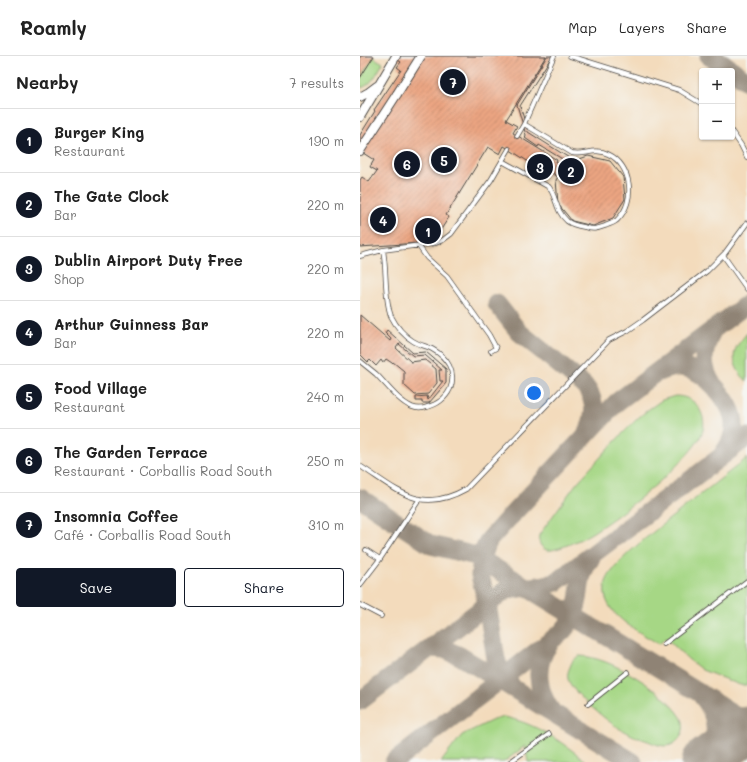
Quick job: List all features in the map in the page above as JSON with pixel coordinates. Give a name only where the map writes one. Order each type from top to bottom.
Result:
[{"type":"street","points":[[360,117],[396,56]]},
{"type":"street","points":[[360,151],[421,56]]},
{"type":"street","points":[[360,97],[378,85]]},
{"type":"lane","points":[[517,136],[524,124],[554,56]]},
{"type":"lane","points":[[570,56],[679,90],[699,102]]},
{"type":"lane","points":[[502,162],[549,187],[554,194],[557,208],[567,221],[572,224],[590,229],[614,223],[628,206],[630,200],[627,176],[621,165],[609,154],[602,151],[593,151],[579,155],[572,153],[524,124]]},
{"type":"lane","points":[[735,136],[747,157]]},
{"type":"lane","points":[[360,256],[383,250],[436,243],[443,240],[451,234],[490,180],[509,149]]},
{"type":"lane","points":[[360,466],[404,494],[419,500],[432,500],[454,496],[466,489],[609,340],[627,331],[643,320],[707,271],[723,255],[747,223]]},
{"type":"lane","points":[[418,245],[427,258],[446,276],[489,335],[496,348],[491,351]]},
{"type":"lane","points":[[360,360],[402,400],[412,407],[429,407],[438,402],[448,393],[452,381],[452,372],[447,360],[431,348],[418,344],[412,340],[400,329],[394,320],[388,306],[386,263],[383,250]]},
{"type":"lane","points":[[723,255],[747,289]]},
{"type":"lane","points":[[360,585],[380,559],[419,500]]},
{"type":"lane","points":[[366,550],[380,559]]},
{"type":"lane","points":[[664,644],[747,581]]},
{"type":"lane","points":[[360,605],[381,616]]},
{"type":"lane","points":[[588,704],[628,672]]},
{"type":"lane","points":[[510,762],[548,734]]},
{"type":"green space","points":[[373,57],[383,63],[371,81],[361,88],[360,78]]},
{"type":"green space","points":[[747,333],[747,381],[738,370],[734,360],[734,355],[737,346]]},
{"type":"green space","points":[[675,396],[693,401],[698,407],[704,422],[702,433],[683,460],[648,492],[594,532],[559,548],[546,550],[543,548],[539,541],[539,535],[576,484],[638,418],[662,400]]},
{"type":"green space","points":[[747,458],[747,685],[740,685],[702,670],[666,638],[659,644],[626,624],[612,610],[607,602],[605,588],[606,581],[610,574],[628,553]]},
{"type":"green space","points":[[579,656],[605,662],[620,668],[650,686],[663,696],[681,717],[683,722],[683,731],[678,740],[665,746],[656,744],[623,731],[599,713],[582,698],[568,679],[568,673],[572,663],[574,659]]},
{"type":"green space","points":[[504,717],[527,724],[548,734],[587,762],[528,762],[525,746],[504,762],[441,762],[462,735],[493,720]]},
{"type":"building","points":[[360,56],[374,56],[360,78]]},
{"type":"building","points":[[392,56],[546,56],[506,120],[517,126],[513,133],[557,160],[556,162],[565,168],[569,163],[539,145],[538,147],[525,138],[526,135],[517,105],[547,56],[552,56],[520,106],[528,132],[574,161],[588,156],[610,161],[623,177],[625,199],[613,218],[593,226],[572,221],[558,204],[556,180],[558,177],[551,172],[549,175],[504,146],[500,154],[488,147],[446,215],[449,217],[433,242],[360,247],[360,196],[362,194],[360,192],[360,180],[362,177],[369,182],[377,171],[370,167],[374,160],[360,151],[360,135],[375,111],[374,110],[401,70],[397,67],[401,62]]},
{"type":"building","points":[[360,315],[390,341],[391,339],[385,333],[387,330],[413,353],[426,352],[446,369],[446,383],[429,403],[416,401],[416,397],[427,396],[428,400],[443,381],[440,381],[439,370],[442,370],[425,355],[413,356],[399,344],[396,348],[411,362],[425,360],[436,369],[437,383],[428,394],[415,395],[404,385],[404,371],[393,362],[392,363],[386,359],[383,363],[381,360],[376,366],[370,360],[368,362],[360,354]]},
{"type":"taxiway","points":[[709,56],[724,64],[747,81]]},
{"type":"taxiway","points":[[497,304],[519,332],[584,385],[591,396],[594,407],[593,418],[589,431]]},
{"type":"taxiway","points":[[513,688],[500,671],[496,659],[487,604],[480,575],[485,548],[489,540],[617,402],[747,304]]},
{"type":"taxiway","points":[[712,384],[708,377],[704,363],[704,356],[707,343],[713,329]]},
{"type":"taxiway","points":[[660,372],[669,368],[687,368],[702,375],[721,394],[732,413],[734,421],[731,440],[723,454]]},
{"type":"taxiway","points":[[360,701],[505,591],[518,588],[543,586],[556,582],[747,437]]},
{"type":"taxiway","points":[[360,498],[431,545],[476,556],[747,722]]},
{"type":"taxiway","points":[[394,762],[562,632],[571,620],[576,609],[583,573],[591,558]]},
{"type":"taxiway","points":[[550,643],[541,660],[539,678],[543,695],[552,712]]},
{"type":"taxiway","points":[[430,648],[444,649],[460,656],[633,762]]},
{"type":"taxiway","points":[[702,696],[712,712],[715,729],[715,738],[709,754],[703,762]]},
{"type":"taxiway","points":[[735,739],[747,736]]},
{"type":"runway","points":[[705,762],[747,730]]},
{"type":"place","name":"Insomnia Coffee","points":[[453,82]]},
{"type":"place","name":"Food Village","points":[[444,160]]},
{"type":"place","name":"The Garden Terrace","points":[[407,164]]},
{"type":"place","name":"Dublin Airport Duty Free","points":[[540,167]]},
{"type":"place","name":"The Gate Clock","points":[[571,171]]},
{"type":"place","name":"Arthur Guinness Bar","points":[[383,220]]},
{"type":"place","name":"Burger King","points":[[428,231]]}]
